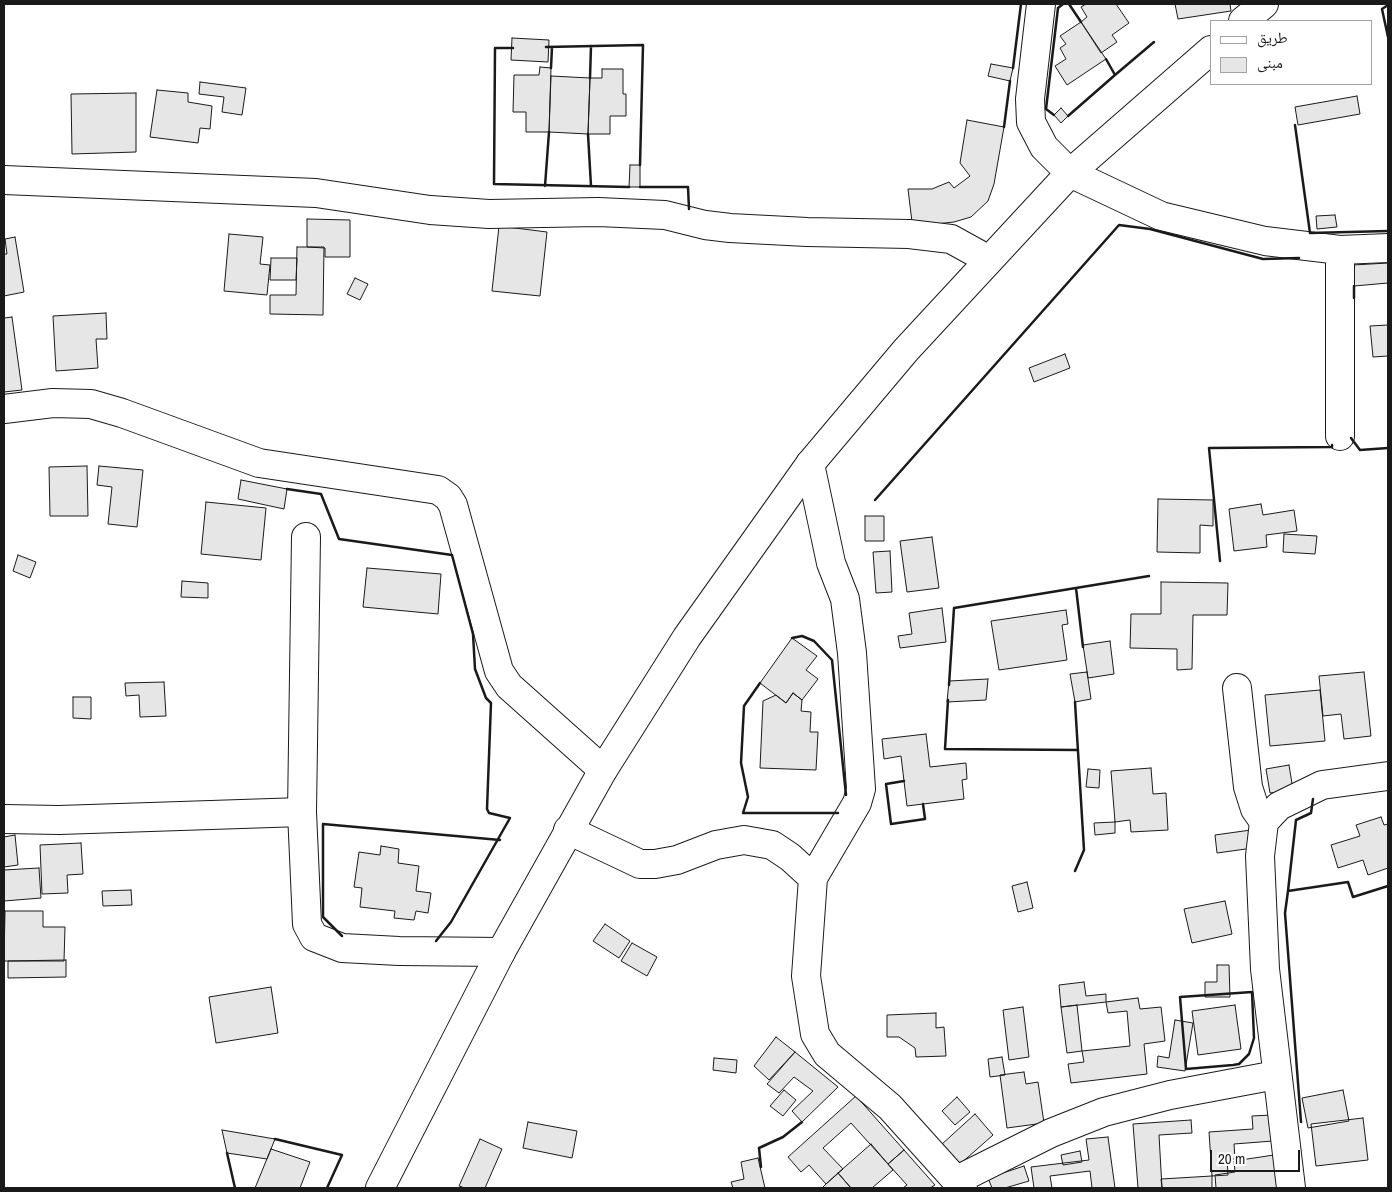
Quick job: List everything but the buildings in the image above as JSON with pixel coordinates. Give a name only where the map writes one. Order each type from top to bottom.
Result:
[{"type":"street","points":[[1041,4],[1030,99],[1031,122],[1044,147],[1070,173],[1161,216],[1264,241],[1340,250],[1388,248]]},
{"type":"street","points":[[1245,20],[1264,4]]},
{"type":"street","points":[[380,1188],[502,952],[603,770],[687,636],[810,464],[906,350],[1070,173],[1210,51]]},
{"type":"street","points":[[4,180],[316,193],[430,210],[479,214],[598,212],[665,215],[705,225],[730,228],[909,234],[951,239],[989,260]]},
{"type":"street","points":[[1340,250],[1340,436]]},
{"type":"street","points":[[4,409],[53,403],[90,404],[122,413],[259,463],[438,490],[448,497],[453,505],[499,670],[509,686],[603,770]]},
{"type":"street","points":[[810,464],[831,563],[845,600],[852,653],[861,789],[857,804],[813,878],[806,976],[815,1034],[828,1054],[890,1106],[960,1184],[1051,1133],[1104,1112],[1170,1095],[1276,1075]]},
{"type":"street","points":[[306,537],[302,812],[307,924],[314,937],[342,948],[399,951],[502,952]]},
{"type":"street","points":[[1237,688],[1248,787],[1256,809],[1264,822]]},
{"type":"street","points":[[1291,1188],[1276,1075],[1265,969],[1260,856],[1264,822],[1279,806],[1322,785],[1388,776]]},
{"type":"street","points":[[4,820],[302,812]]},
{"type":"street","points":[[568,830],[640,864],[648,865],[677,860],[716,845],[744,840],[772,845],[813,878]]},
{"type":"wall","points":[[1013,68],[1021,4]]},
{"type":"wall","points":[[1054,115],[1046,109],[1058,8],[1063,4]]},
{"type":"wall","points":[[1069,4],[1081,22]]},
{"type":"wall","points":[[1388,5],[1382,9],[1388,37]]},
{"type":"wall","points":[[1115,75],[1154,42]]},
{"type":"wall","points":[[546,47],[643,45],[640,165]]},
{"type":"wall","points":[[590,78],[591,46]]},
{"type":"wall","points":[[551,68],[552,47]]},
{"type":"wall","points":[[513,48],[495,48],[494,184],[629,187]]},
{"type":"wall","points":[[1068,116],[1115,75],[1106,59]]},
{"type":"wall","points":[[1004,127],[1010,81]]},
{"type":"wall","points":[[1295,125],[1310,233],[1388,231]]},
{"type":"wall","points":[[545,186],[549,132]]},
{"type":"wall","points":[[588,134],[591,186]]},
{"type":"wall","points":[[640,187],[688,187],[689,209]]},
{"type":"wall","points":[[875,500],[1119,225],[1150,229],[1263,259],[1299,258]]},
{"type":"wall","points":[[1354,286],[1354,298]]},
{"type":"wall","points":[[1351,438],[1360,450],[1388,448]]},
{"type":"wall","points":[[1220,561],[1209,448],[1332,447],[1332,445]]},
{"type":"wall","points":[[287,489],[321,494],[339,539],[452,555],[473,634],[475,669],[486,698],[491,703],[487,809],[489,813],[510,818],[451,922],[436,941]]},
{"type":"wall","points":[[949,685],[954,608],[1149,576]]},
{"type":"wall","points":[[1076,588],[1083,647]]},
{"type":"wall","points":[[792,638],[802,636],[814,641],[832,660],[846,795]]},
{"type":"wall","points":[[760,683],[744,706],[741,763],[748,797],[743,813],[838,813]]},
{"type":"wall","points":[[948,700],[945,749],[1078,750]]},
{"type":"wall","points":[[1075,702],[1084,850],[1075,871]]},
{"type":"wall","points":[[904,781],[886,784],[891,824],[925,819],[923,804]]},
{"type":"wall","points":[[1313,799],[1311,813],[1296,820],[1288,891],[1348,882],[1353,897],[1388,886]]},
{"type":"wall","points":[[342,936],[323,917],[323,824],[500,840]]},
{"type":"wall","points":[[1288,891],[1285,913],[1301,1122]]},
{"type":"wall","points":[[1252,992],[1254,1038],[1249,1054],[1239,1064],[1186,1069],[1180,997],[1252,992]]},
{"type":"wall","points":[[761,1167],[759,1148],[783,1137],[802,1122]]},
{"type":"wall","points":[[275,1139],[342,1155],[327,1188]]},
{"type":"wall","points":[[227,1153],[235,1188]]}]
